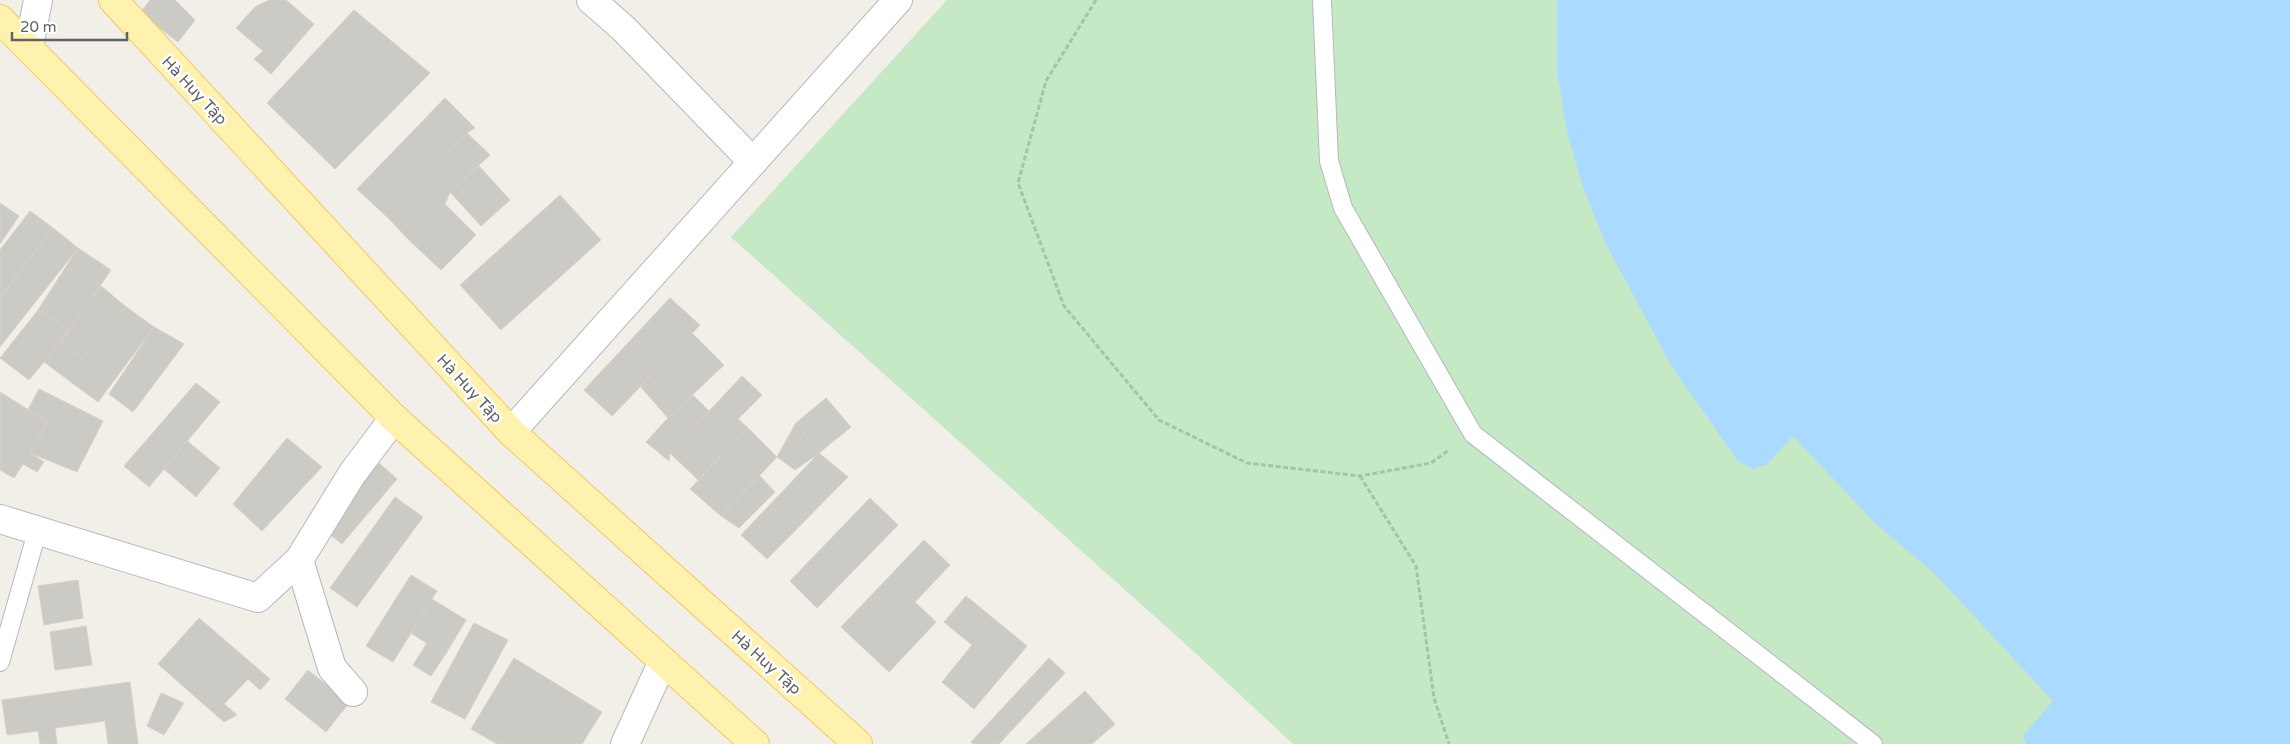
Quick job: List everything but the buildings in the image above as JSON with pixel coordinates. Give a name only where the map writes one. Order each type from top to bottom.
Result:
[{"type":"main road","name":"Hà Huy Tập","points":[[113,0],[511,432],[858,744]]},
{"type":"main road","points":[[0,19],[29,46],[394,418],[755,744]]},
{"type":"street","points":[[29,46],[38,0]]},
{"type":"street","points":[[511,432],[898,0]]},
{"type":"street","points":[[594,1],[623,28],[753,162]]},
{"type":"street","points":[[0,519],[37,532],[258,598],[300,560],[352,474],[394,418]]},
{"type":"street","points":[[300,560],[332,668],[353,692]]},
{"type":"street","points":[[625,744],[663,661]]},
{"type":"lane","points":[[1322,0],[1329,161],[1343,208],[1473,434],[1872,744]]},
{"type":"lane","points":[[0,662],[37,532]]},
{"type":"path","points":[[1096,0],[1046,81],[1018,183],[1064,306],[1159,420],[1247,463],[1360,476],[1431,463],[1473,434]]},
{"type":"path","points":[[1360,476],[1416,566],[1434,698],[1449,744]]},
{"type":"green space","points":[[947,0],[2290,0],[2290,744],[1293,744],[1191,649],[731,237]]},
{"type":"water","points":[[1557,0],[2290,0],[2290,744],[2026,744],[2023,736],[2053,701],[1935,574],[1875,523],[1793,436],[1766,465],[1752,469],[1738,461],[1672,367],[1605,242],[1583,187],[1567,132],[1557,72]]}]
